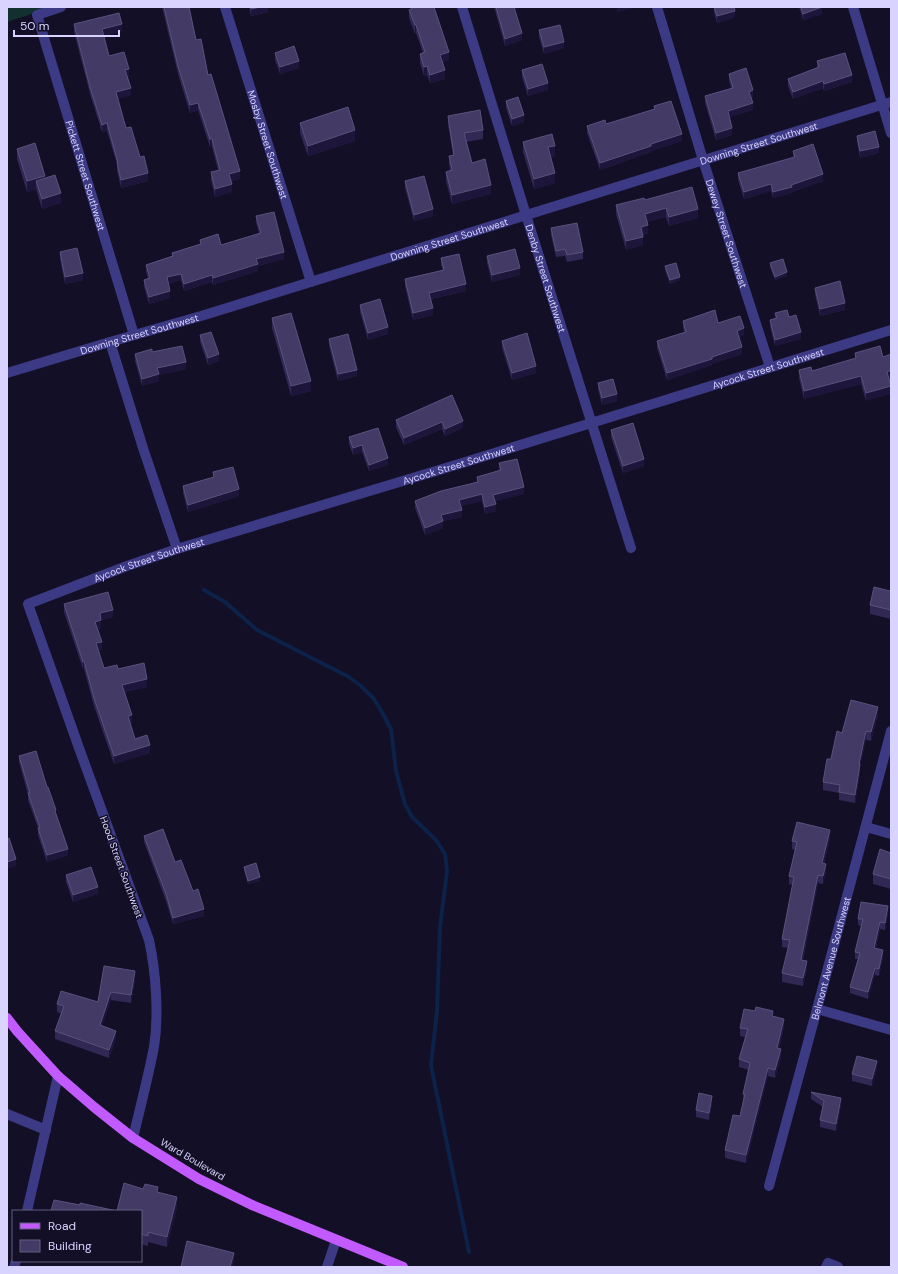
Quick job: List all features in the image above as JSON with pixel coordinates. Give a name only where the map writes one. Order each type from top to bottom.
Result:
[{"type":"main road","name":"Ward Boulevard","points":[[8,1024],[58,1076],[94,1107],[133,1138],[199,1179],[252,1205],[402,1267]]},
{"type":"street","name":"Pickett Street Southwest","points":[[61,7],[37,15],[84,175],[134,335]]},
{"type":"street","name":"Mosby Street Southwest","points":[[225,7],[310,282]]},
{"type":"street","name":"Denby Street Southwest","points":[[462,7],[631,548]]},
{"type":"street","name":"Dewey Street Southwest","points":[[658,7],[703,160],[770,367]]},
{"type":"street","points":[[852,7],[886,103],[891,134]]},
{"type":"street","name":"Downing Street Southwest","points":[[7,373],[201,316],[886,103]]},
{"type":"street","name":"Aycock Street Southwest","points":[[28,604],[127,566],[177,549],[459,464],[891,330]]},
{"type":"street","points":[[110,342],[143,448],[177,549]]},
{"type":"street","name":"Hood Street Southwest","points":[[28,604],[76,741],[149,940],[154,963],[156,1011],[154,1046],[133,1138]]},
{"type":"street","name":"Belmont Avenue Southwest","points":[[769,1186],[891,731]]},
{"type":"street","points":[[866,827],[891,834]]},
{"type":"street","points":[[817,1009],[891,1030]]},
{"type":"street","points":[[27,1210],[58,1076]]},
{"type":"street","points":[[7,1114],[46,1130]]},
{"type":"street","points":[[327,1267],[336,1240]]},
{"type":"street","points":[[826,1267],[828,1263],[838,1267]]},
{"type":"green space","points":[[7,7],[53,7],[7,22]]},
{"type":"building","points":[[164,7],[189,7],[196,40],[201,39],[208,75],[211,74],[240,171],[229,174],[232,184],[215,189],[211,172],[220,170],[212,139],[210,139],[198,103],[190,105],[178,66]]},
{"type":"building","points":[[250,7],[261,7],[251,9]]},
{"type":"building","points":[[413,7],[434,7],[449,52],[440,55],[445,70],[430,75],[427,66],[424,67],[420,54],[425,52],[416,25],[409,10]]},
{"type":"building","points":[[496,7],[514,7],[522,33],[505,39]]},
{"type":"building","points":[[714,7],[734,7],[735,11],[717,16]]},
{"type":"building","points":[[801,7],[822,7],[803,14]]},
{"type":"building","points":[[119,13],[122,24],[102,29],[109,56],[124,52],[129,69],[125,70],[131,88],[116,92],[126,128],[131,127],[140,157],[144,156],[148,173],[121,180],[107,123],[102,125],[90,87],[74,24]]},
{"type":"building","points":[[560,25],[564,42],[544,47],[539,30]]},
{"type":"building","points":[[294,46],[299,61],[280,67],[275,53]]},
{"type":"building","points":[[845,53],[852,75],[824,84],[823,81],[793,92],[788,79],[819,67],[817,61]]},
{"type":"building","points":[[542,64],[548,83],[528,89],[522,70]]},
{"type":"building","points":[[746,68],[753,90],[749,92],[753,103],[728,111],[732,128],[716,133],[705,96],[733,88],[729,74]]},
{"type":"building","points":[[518,97],[524,115],[512,119],[506,101]]},
{"type":"building","points":[[671,101],[682,134],[600,163],[587,126],[605,120],[606,124],[655,109],[654,106]]},
{"type":"building","points":[[348,107],[355,130],[308,146],[300,123]]},
{"type":"building","points":[[480,110],[483,130],[464,133],[472,163],[485,159],[491,185],[452,195],[446,172],[452,170],[449,156],[454,155],[448,116]]},
{"type":"building","points":[[875,131],[879,147],[860,151],[857,136]]},
{"type":"building","points":[[552,134],[555,146],[548,147],[555,173],[534,179],[523,142]]},
{"type":"building","points":[[35,143],[45,176],[27,181],[17,149]]},
{"type":"building","points":[[813,144],[823,174],[791,185],[792,187],[773,192],[771,184],[744,192],[738,173],[795,157],[793,151]]},
{"type":"building","points":[[55,175],[61,193],[42,199],[36,181]]},
{"type":"building","points":[[424,176],[433,209],[414,215],[405,181]]},
{"type":"building","points":[[692,187],[698,209],[669,217],[666,208],[645,214],[648,225],[641,227],[643,237],[626,241],[616,205],[644,198],[645,200]]},
{"type":"building","points":[[274,212],[284,252],[256,259],[258,264],[213,278],[212,275],[184,284],[181,274],[167,277],[170,291],[149,297],[144,280],[150,278],[146,265],[173,256],[172,253],[201,244],[200,240],[218,234],[221,245],[261,233],[256,216]]},
{"type":"building","points":[[577,223],[583,252],[567,255],[565,249],[556,251],[551,228]]},
{"type":"building","points":[[77,248],[83,273],[65,277],[60,252]]},
{"type":"building","points":[[515,249],[520,268],[492,275],[487,256]]},
{"type":"building","points":[[459,254],[466,284],[429,293],[433,308],[413,313],[405,279],[444,270],[441,258]]},
{"type":"building","points":[[783,259],[787,272],[775,277],[770,263]]},
{"type":"building","points":[[676,263],[680,277],[670,280],[665,266]]},
{"type":"building","points":[[840,281],[845,303],[820,309],[815,288]]},
{"type":"building","points":[[380,299],[388,327],[368,333],[360,305]]},
{"type":"building","points":[[715,310],[718,323],[740,316],[744,328],[737,331],[742,347],[712,357],[712,359],[667,373],[657,341],[686,332],[683,321]]},
{"type":"building","points":[[787,310],[789,317],[796,315],[801,332],[775,340],[770,320],[777,318],[775,313]]},
{"type":"building","points":[[291,313],[311,381],[291,386],[272,318]]},
{"type":"building","points":[[211,332],[219,354],[208,358],[200,335]]},
{"type":"building","points":[[527,333],[536,366],[512,373],[502,341]]},
{"type":"building","points":[[348,334],[357,370],[338,374],[329,339]]},
{"type":"building","points":[[182,346],[186,362],[157,368],[159,374],[142,379],[135,354],[152,349],[152,352]]},
{"type":"building","points":[[880,346],[883,357],[891,354],[891,370],[887,372],[891,386],[866,393],[861,376],[804,391],[799,370],[811,367],[812,371],[856,358],[855,353]]},
{"type":"building","points":[[613,379],[617,394],[602,398],[598,383]]},
{"type":"building","points":[[452,395],[463,421],[445,429],[442,422],[404,438],[396,420]]},
{"type":"building","points":[[633,423],[644,459],[623,466],[611,430]]},
{"type":"building","points":[[378,428],[388,458],[369,465],[362,445],[353,448],[349,437]]},
{"type":"building","points":[[517,459],[524,487],[493,495],[496,504],[485,507],[482,494],[459,500],[462,510],[441,515],[443,521],[425,528],[415,501],[441,491],[478,482],[477,477],[501,470],[499,463]]},
{"type":"building","points":[[233,467],[239,489],[188,505],[183,486],[214,477],[213,472]]},
{"type":"building","points":[[874,587],[890,591],[891,589],[891,610],[870,605]]},
{"type":"building","points":[[108,592],[113,610],[100,613],[101,620],[95,622],[102,642],[96,643],[104,668],[117,665],[118,669],[144,663],[147,679],[122,685],[132,715],[128,716],[135,739],[147,735],[150,745],[114,756],[64,604]]},
{"type":"building","points":[[851,700],[878,707],[871,732],[866,731],[859,764],[855,795],[839,792],[840,785],[823,782],[827,759],[831,759],[837,731],[842,733]]},
{"type":"building","points":[[36,751],[68,849],[47,855],[38,828],[40,828],[28,793],[30,793],[19,756]]},
{"type":"building","points":[[797,822],[830,830],[822,863],[826,864],[823,876],[818,875],[801,960],[807,961],[803,978],[782,973],[790,940],[782,939],[794,877],[789,876],[797,842],[792,841]]},
{"type":"building","points":[[163,829],[175,862],[181,860],[193,891],[198,889],[204,909],[173,918],[166,894],[144,836]]},
{"type":"building","points":[[9,838],[16,859],[7,862],[7,839]]},
{"type":"building","points":[[880,849],[891,853],[891,879],[873,874]]},
{"type":"building","points":[[256,863],[260,877],[248,881],[244,867]]},
{"type":"building","points":[[91,867],[98,887],[73,895],[66,875]]},
{"type":"building","points":[[861,902],[888,906],[885,923],[880,922],[874,948],[883,950],[879,969],[875,968],[868,992],[850,987],[860,953],[855,952],[863,919],[858,919]]},
{"type":"building","points":[[104,966],[135,971],[131,995],[111,992],[100,1025],[116,1031],[109,1050],[55,1031],[64,1006],[57,1004],[61,991],[98,1002]]},
{"type":"building","points":[[756,1007],[773,1011],[772,1016],[784,1019],[777,1048],[781,1049],[775,1070],[768,1068],[746,1155],[725,1150],[733,1115],[740,1116],[750,1063],[739,1059],[748,1029],[740,1028],[744,1009],[755,1011]]},
{"type":"building","points":[[857,1056],[877,1061],[872,1079],[852,1074]]},
{"type":"building","points":[[811,1092],[841,1098],[836,1124],[820,1120],[824,1101]]},
{"type":"building","points":[[699,1093],[712,1096],[709,1113],[696,1110]]},
{"type":"building","points":[[124,1183],[143,1189],[145,1184],[158,1187],[157,1192],[177,1197],[167,1237],[148,1232],[148,1236],[142,1234],[142,1210],[117,1210]]},
{"type":"building","points":[[54,1200],[80,1205],[80,1203],[112,1210],[51,1210]]},
{"type":"building","points":[[187,1241],[234,1253],[230,1267],[181,1267]]},
{"type":"waterway","points":[[204,590],[225,602],[257,630],[349,677],[374,699],[391,729],[396,771],[405,804],[412,817],[436,840],[445,854],[447,871],[440,927],[437,1011],[431,1065],[469,1252]]}]
